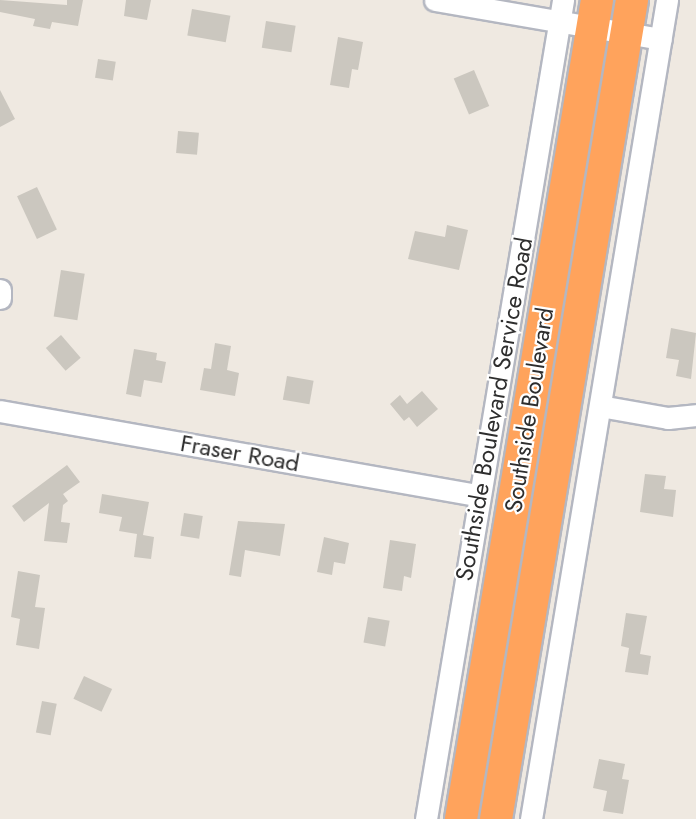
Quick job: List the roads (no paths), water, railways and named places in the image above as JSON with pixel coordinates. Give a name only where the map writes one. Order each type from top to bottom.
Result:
[{"type":"highway","name":"Southside Boulevard","points":[[496,819],[632,0]]},
{"type":"highway","name":"Southside Boulevard","points":[[461,819],[595,14]]},
{"type":"street","points":[[435,0],[560,21],[595,14],[627,33],[661,39]]},
{"type":"street","name":"Southside Boulevard Service Road","points":[[426,819],[563,0]]},
{"type":"street","points":[[531,819],[667,0]]},
{"type":"street","points":[[0,290],[0,298]]},
{"type":"street","points":[[600,406],[668,418],[696,415]]},
{"type":"street","name":"Fraser Road","points":[[0,411],[480,496]]}]
